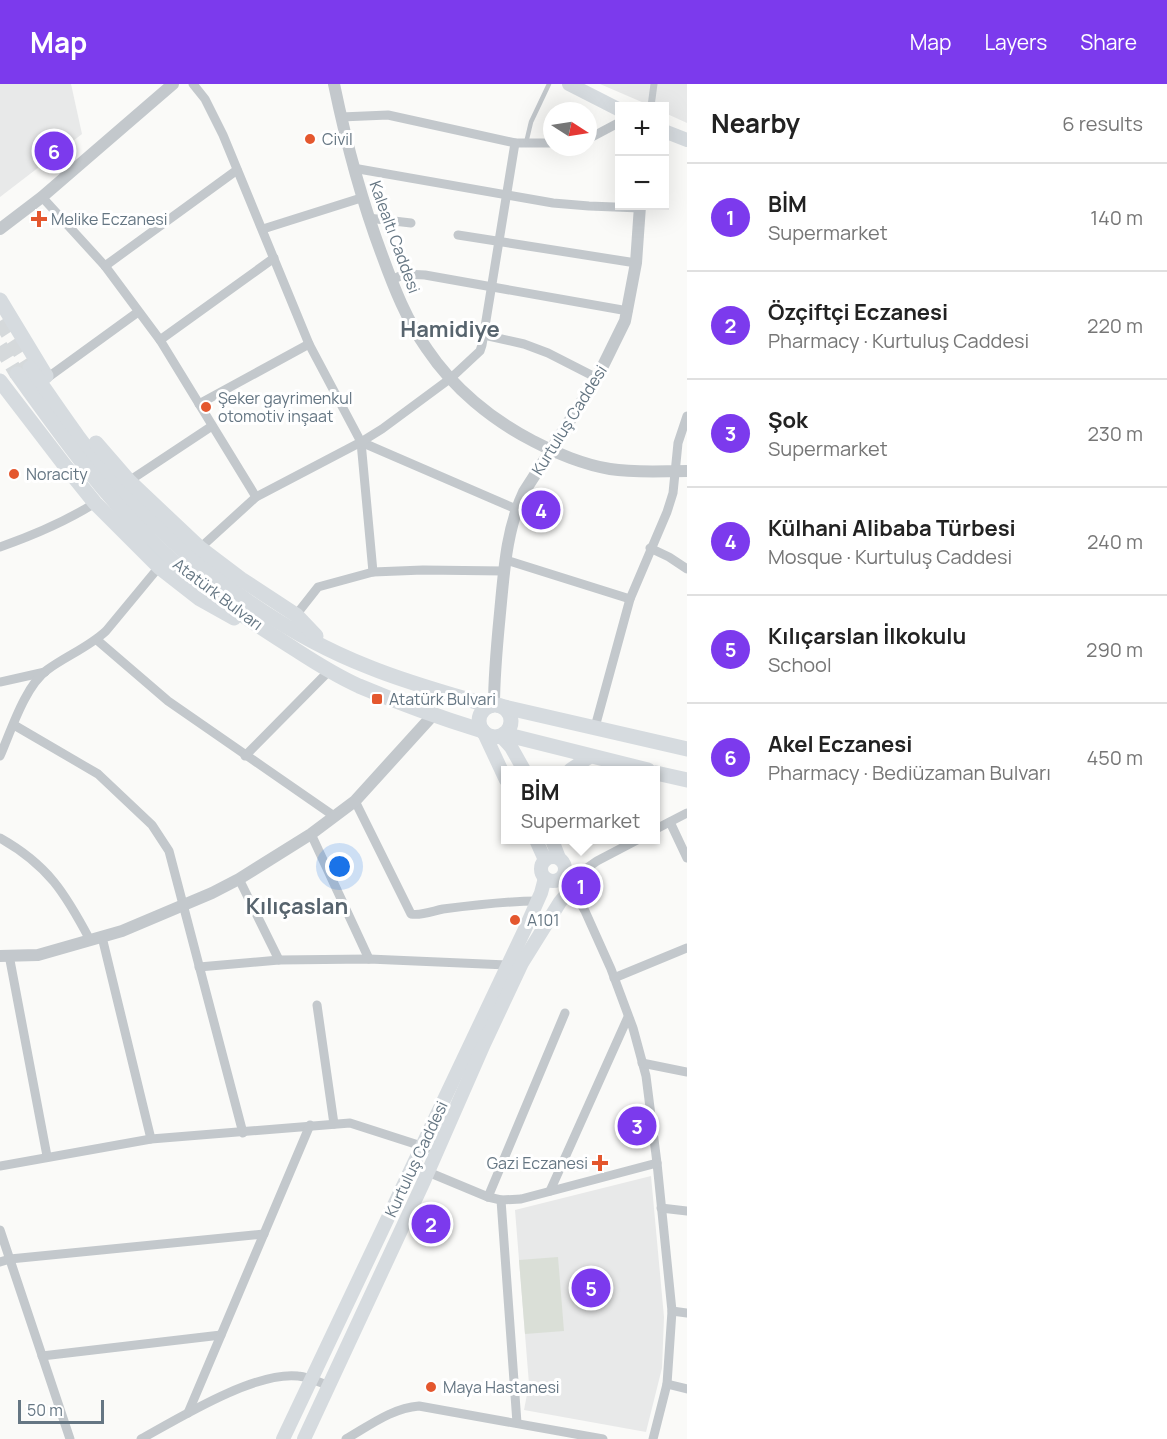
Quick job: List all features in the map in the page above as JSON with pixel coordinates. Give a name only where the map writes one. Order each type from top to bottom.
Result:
[{"type":"main road","points":[[569,84],[615,107]]},
{"type":"main road","points":[[669,133],[687,140]]},
{"type":"main road","points":[[1,304],[47,378],[84,429],[129,481],[200,548],[241,579],[296,615],[327,647]]},
{"type":"main road","name":"Atatürk Bulvarı","points":[[483,732],[357,685],[329,671],[232,608],[165,554],[122,511],[79,459],[23,371],[60,412],[111,477],[171,541],[231,590],[289,627],[368,667],[435,690],[495,706],[687,749]]},
{"type":"main road","points":[[0,381],[95,503],[159,567],[200,600],[329,671]]},
{"type":"main road","points":[[501,770],[480,727],[482,712],[495,706],[510,717],[510,726],[502,735]]},
{"type":"main road","points":[[483,732],[492,737],[502,735],[629,766]]},
{"type":"main road","points":[[502,735],[521,766]]},
{"type":"main road","points":[[577,766],[591,756]]},
{"type":"main road","points":[[660,773],[687,780]]},
{"type":"main road","points":[[304,1439],[526,955],[560,903],[567,882],[566,868],[552,859],[539,844]]},
{"type":"main road","points":[[552,844],[552,859]]},
{"type":"main road","name":"Kurtuluş Caddesi","points":[[283,1439],[537,901],[545,878],[541,871],[542,864],[552,859]]},
{"type":"main road","points":[[545,878],[567,882]]},
{"type":"street","points":[[193,84],[205,99],[237,170],[309,344],[362,442],[373,572]]},
{"type":"street","name":"Kalealtı Caddesi","points":[[334,84],[361,198],[396,293],[427,349],[451,378],[474,402],[510,429],[551,451],[608,469],[687,471]]},
{"type":"street","points":[[652,102],[654,84]]},
{"type":"street","points":[[0,229],[115,136],[166,86]]},
{"type":"street","points":[[341,117],[388,115],[515,143],[543,143]]},
{"type":"street","points":[[597,134],[615,125]]},
{"type":"street","points":[[200,548],[256,497],[362,442],[451,378],[480,351],[515,143]]},
{"type":"street","points":[[353,168],[553,203],[615,207]]},
{"type":"street","points":[[105,266],[237,170]]},
{"type":"street","points":[[42,197],[105,266],[160,340],[256,497]]},
{"type":"street","points":[[263,229],[361,198]]},
{"type":"street","name":"Kurtuluş Caddesi","points":[[495,706],[494,678],[505,565],[516,509],[597,378],[628,311],[636,263],[640,210]]},
{"type":"street","points":[[368,218],[411,223]]},
{"type":"street","points":[[458,235],[636,263]]},
{"type":"street","points":[[160,340],[274,258]]},
{"type":"street","points":[[391,280],[405,274],[425,274],[628,311]]},
{"type":"street","points":[[47,378],[138,312]]},
{"type":"street","points":[[484,335],[548,352],[597,378]]},
{"type":"street","points":[[199,404],[309,344]]},
{"type":"street","points":[[595,727],[630,599],[673,493],[678,443],[687,416]]},
{"type":"street","points":[[129,481],[212,426]]},
{"type":"street","points":[[362,442],[516,509]]},
{"type":"street","points":[[0,547],[41,533],[95,503]]},
{"type":"street","points":[[650,548],[687,569]]},
{"type":"street","points":[[296,615],[318,587],[373,572],[505,565],[630,599]]},
{"type":"street","points":[[0,756],[33,685],[45,672],[96,640],[117,619],[159,567]]},
{"type":"street","points":[[96,640],[168,701],[334,816]]},
{"type":"street","points":[[245,756],[329,671]]},
{"type":"street","points":[[1,680],[45,672]]},
{"type":"street","points":[[47,1156],[4,955],[38,955],[122,931],[239,879],[311,834],[355,801],[433,715]]},
{"type":"street","points":[[14,725],[98,774],[152,825],[169,851],[243,1133]]},
{"type":"street","points":[[355,801],[411,914],[418,916],[442,909],[503,902],[537,901]]},
{"type":"street","points":[[660,827],[687,813]]},
{"type":"street","points":[[670,822],[687,858]]},
{"type":"street","points":[[311,834],[369,959]]},
{"type":"street","points":[[0,838],[33,858],[52,878],[96,938],[151,1139]]},
{"type":"street","points":[[629,844],[597,861],[567,882],[585,911],[614,978],[646,1076],[672,1311],[667,1384],[653,1439]]},
{"type":"street","points":[[239,879],[279,960]]},
{"type":"street","points":[[614,978],[687,948]]},
{"type":"street","points":[[199,967],[279,960],[369,959],[507,965]]},
{"type":"street","points":[[317,1005],[334,1124]]},
{"type":"street","points":[[488,1197],[565,1012]]},
{"type":"street","points":[[550,1191],[628,1017]]},
{"type":"street","points":[[642,1063],[687,1072]]},
{"type":"street","points":[[0,1166],[151,1139],[334,1124],[350,1124],[437,1151]]},
{"type":"street","points":[[188,1413],[310,1125]]},
{"type":"street","points":[[428,1172],[488,1197],[501,1200],[521,1198],[657,1163]]},
{"type":"street","points":[[501,1200],[517,1423]]},
{"type":"street","points":[[662,1208],[687,1211]]},
{"type":"street","points":[[0,1230],[5,1261],[42,1356],[70,1439]]},
{"type":"street","points":[[5,1261],[264,1234]]},
{"type":"street","points":[[672,1311],[687,1313]]},
{"type":"street","points":[[42,1356],[221,1335]]},
{"type":"street","points":[[141,1439],[188,1413],[258,1381],[297,1376],[329,1386]]},
{"type":"street","points":[[667,1384],[687,1389]]},
{"type":"street","points":[[346,1439],[406,1407],[419,1406],[603,1439]]},
{"type":"lane","points":[[526,143],[531,122],[549,84]]},
{"type":"shaded area","points":[[0,84],[71,84],[82,134],[0,197]]},
{"type":"shaded area","points":[[600,84],[687,84],[687,123],[669,115],[669,102],[642,102]]},
{"type":"shaded area","points":[[651,1176],[664,1317],[662,1368],[646,1432],[524,1410],[529,1384],[515,1210]]},
{"type":"shaded area","points":[[558,1257],[564,1331],[525,1334],[519,1260]]},
{"type":"tunnel","points":[[0,321],[30,368]]},
{"type":"tunnel","points":[[0,346],[17,374]]},
{"type":"place","name":"Civil","points":[[310,139]]},
{"type":"place","name":"Akel Eczanesi","points":[[54,151]]},
{"type":"place","name":"Melike Eczanesi","points":[[39,219]]},
{"type":"place","name":"Şeker gayrimenkul otomotiv inşaat","points":[[206,407]]},
{"type":"place","name":"Noracity","points":[[14,474]]},
{"type":"place","name":"Külhani Alibaba Türbesi","points":[[541,510]]},
{"type":"place","name":"Atatürk Bulvari","points":[[377,699]]},
{"type":"place","name":"BİM","points":[[581,886]]},
{"type":"place","name":"A101","points":[[515,920]]},
{"type":"place","name":"Şok","points":[[637,1126]]},
{"type":"place","name":"Gazi Eczanesi","points":[[600,1163]]},
{"type":"place","name":"Özçiftçi Eczanesi","points":[[431,1224]]},
{"type":"place","name":"Kılıçarslan İlkokulu","points":[[591,1288]]},
{"type":"place","name":"Maya Hastanesi","points":[[431,1387]]},
{"type":"district","name":"Hamidiye","points":[[450,329]]},
{"type":"district","name":"Kılıçaslan","points":[[297,906]]}]
